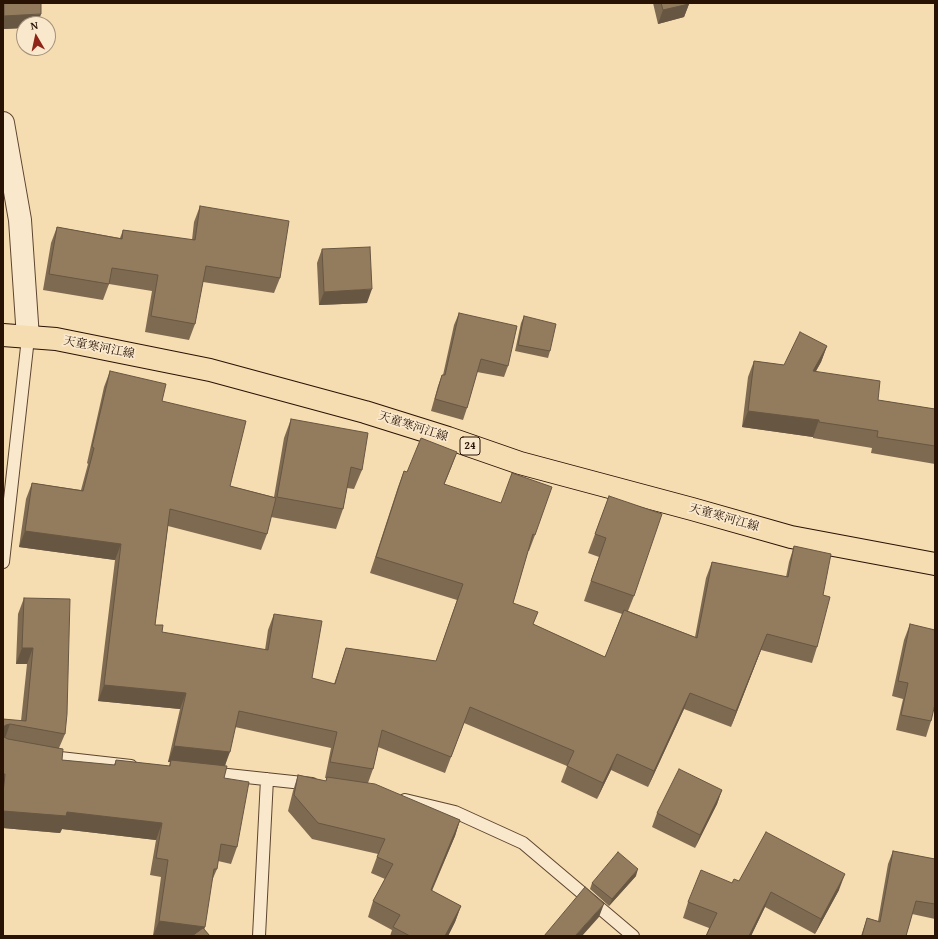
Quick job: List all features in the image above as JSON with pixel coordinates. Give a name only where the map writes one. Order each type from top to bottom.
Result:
[{"type":"main road","name":"天童寒河江線","points":[[3,335],[56,339],[210,370],[365,412],[520,462],[791,537],[935,564]]},
{"type":"street","points":[[3,123],[20,220],[28,338]]},
{"type":"lane","points":[[3,562],[28,338]]},
{"type":"lane","points":[[39,754],[60,758],[139,766]]},
{"type":"lane","points":[[195,772],[321,785]]},
{"type":"lane","points":[[259,936],[267,779]]},
{"type":"lane","points":[[391,796],[455,812],[523,843],[633,936]]},
{"type":"building","points":[[4,3],[41,3],[41,14],[4,16]]},
{"type":"building","points":[[661,3],[689,3],[689,4],[663,10]]},
{"type":"building","points":[[200,206],[289,221],[280,278],[206,266],[195,324],[151,316],[158,275],[112,268],[109,284],[49,274],[57,227],[122,239],[123,230],[195,240]]},
{"type":"building","points":[[370,247],[372,289],[324,292],[322,249]]},
{"type":"building","points":[[459,313],[517,326],[508,366],[481,359],[467,408],[435,399],[442,375],[445,375]]},
{"type":"building","points":[[524,316],[556,324],[550,351],[518,345]]},
{"type":"building","points":[[800,332],[827,346],[813,371],[880,381],[878,400],[935,409],[935,446],[877,437],[878,431],[819,422],[819,420],[748,411],[754,361],[784,365]]},
{"type":"building","points":[[110,371],[166,384],[162,401],[246,421],[230,486],[276,498],[267,534],[170,509],[155,625],[163,625],[162,632],[268,650],[274,614],[322,621],[312,678],[335,684],[346,648],[436,661],[463,584],[376,557],[404,471],[407,472],[421,438],[457,452],[444,484],[501,503],[512,473],[552,487],[535,535],[533,534],[513,603],[538,612],[533,624],[605,657],[624,610],[697,638],[712,562],[788,577],[794,546],[831,554],[823,595],[830,597],[817,647],[767,634],[736,711],[690,693],[654,771],[617,754],[603,783],[567,766],[574,751],[470,707],[451,757],[382,730],[373,769],[330,762],[337,732],[239,711],[230,752],[174,746],[186,693],[104,685],[121,544],[25,531],[32,483],[83,491],[94,448],[92,447]]},
{"type":"building","points":[[291,419],[368,433],[362,470],[351,467],[343,509],[277,497]]},
{"type":"building","points":[[609,496],[662,514],[634,596],[591,581],[606,538],[595,534]]},
{"type":"building","points":[[24,598],[70,599],[67,714],[65,734],[10,724],[3,727],[3,719],[26,721],[33,648],[22,648]]},
{"type":"building","points":[[910,624],[935,630],[935,704],[931,721],[901,715],[908,683],[898,681]]},
{"type":"building","points":[[3,735],[8,739],[63,749],[62,760],[115,765],[116,760],[170,766],[171,760],[227,766],[224,778],[249,782],[237,847],[221,844],[217,869],[214,869],[205,927],[159,921],[168,860],[156,858],[162,823],[67,812],[66,816],[3,811],[5,774],[3,774]]},
{"type":"building","points":[[679,769],[722,790],[700,835],[657,813]]},
{"type":"building","points":[[298,775],[326,781],[327,777],[375,784],[460,820],[431,890],[461,906],[445,936],[410,936],[393,927],[400,915],[373,901],[393,864],[377,857],[385,839],[318,823],[294,795]]},
{"type":"building","points":[[766,832],[845,874],[821,919],[771,892],[749,936],[706,936],[717,913],[688,902],[701,870],[732,883],[734,879],[739,881]]},
{"type":"building","points":[[893,851],[935,859],[935,904],[916,901],[906,936],[862,936],[867,918],[880,922]]},
{"type":"building","points":[[618,852],[638,869],[612,899],[592,883]]},
{"type":"building","points":[[585,887],[604,904],[575,936],[544,936]]},
{"type":"building","points":[[203,928],[210,936],[192,936]]}]
